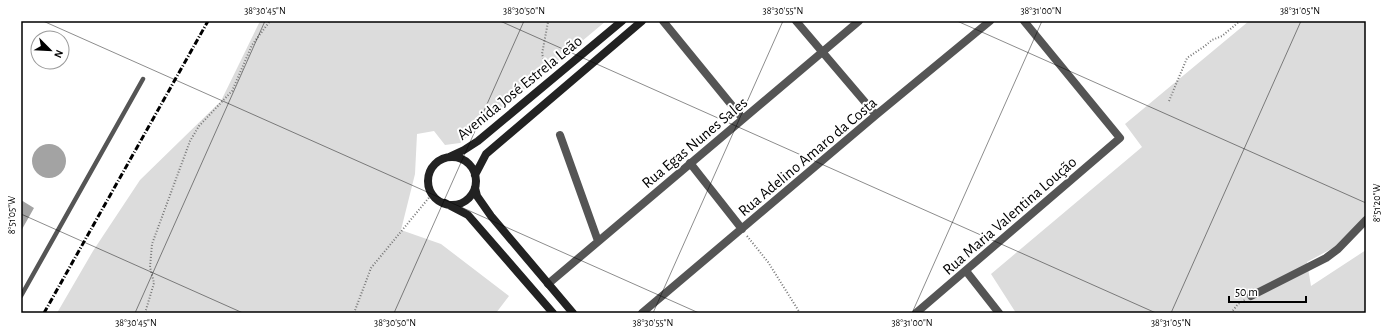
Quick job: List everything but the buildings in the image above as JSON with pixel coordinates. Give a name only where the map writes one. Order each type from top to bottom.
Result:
[{"type":"street","name":"Avenida José Estrela Leão","points":[[449,157],[478,141],[622,21]]},
{"type":"street","name":"Avenida José Estrela Leão","points":[[475,175],[486,154],[642,21]]},
{"type":"street","points":[[663,21],[743,119]]},
{"type":"street","points":[[796,21],[876,115]]},
{"type":"street","name":"Rua Egas Nunes Sales","points":[[548,284],[859,21]]},
{"type":"street","name":"Rua Adelino Amaro da Costa","points":[[642,313],[876,115],[990,21]]},
{"type":"street","name":"Rua Maria Valentina Loução","points":[[916,313],[1120,138],[1024,21]]},
{"type":"street","points":[[560,135],[598,241]]},
{"type":"street","points":[[552,313],[468,215],[438,200],[432,194],[428,179],[430,171],[438,162],[449,157],[462,159],[468,163],[475,175],[475,188],[477,196],[491,216],[573,313]]},
{"type":"street","points":[[690,163],[742,229]]},
{"type":"street","points":[[445,204],[460,203],[466,200],[475,188]]},
{"type":"street","points":[[1251,296],[1326,258],[1338,249],[1366,220]]},
{"type":"street","points":[[966,271],[999,313]]},
{"type":"lane","points":[[21,296],[143,79]]},
{"type":"path","points":[[145,313],[154,283],[150,267],[152,244],[190,140],[199,126],[232,91],[252,45],[270,21]]},
{"type":"path","points":[[546,21],[548,22],[542,54],[551,81]]},
{"type":"path","points":[[1169,102],[1187,58],[1212,40],[1222,36],[1240,21]]},
{"type":"path","points":[[354,313],[371,268],[432,194]]},
{"type":"path","points":[[742,229],[768,262],[800,313]]},
{"type":"path","points":[[1231,313],[1238,304],[1251,296]]},
{"type":"shaded area","points":[[260,21],[606,21],[460,143],[445,145],[434,131],[417,134],[415,174],[401,230],[441,244],[509,296],[496,313],[57,313],[93,251],[140,180],[221,101]]},
{"type":"shaded area","points":[[1249,21],[1366,21],[1366,222],[1333,248],[1307,262],[1311,286],[1366,250],[1366,313],[1016,313],[991,274],[1142,147],[1125,124]]},
{"type":"shaded area","points":[[52,144],[59,146],[64,151],[66,161],[64,171],[59,176],[46,178],[39,176],[34,171],[32,158],[34,151],[39,146]]},
{"type":"shaded area","points":[[21,200],[34,208],[21,231]]},
{"type":"railway","points":[[44,313],[208,21]]}]
